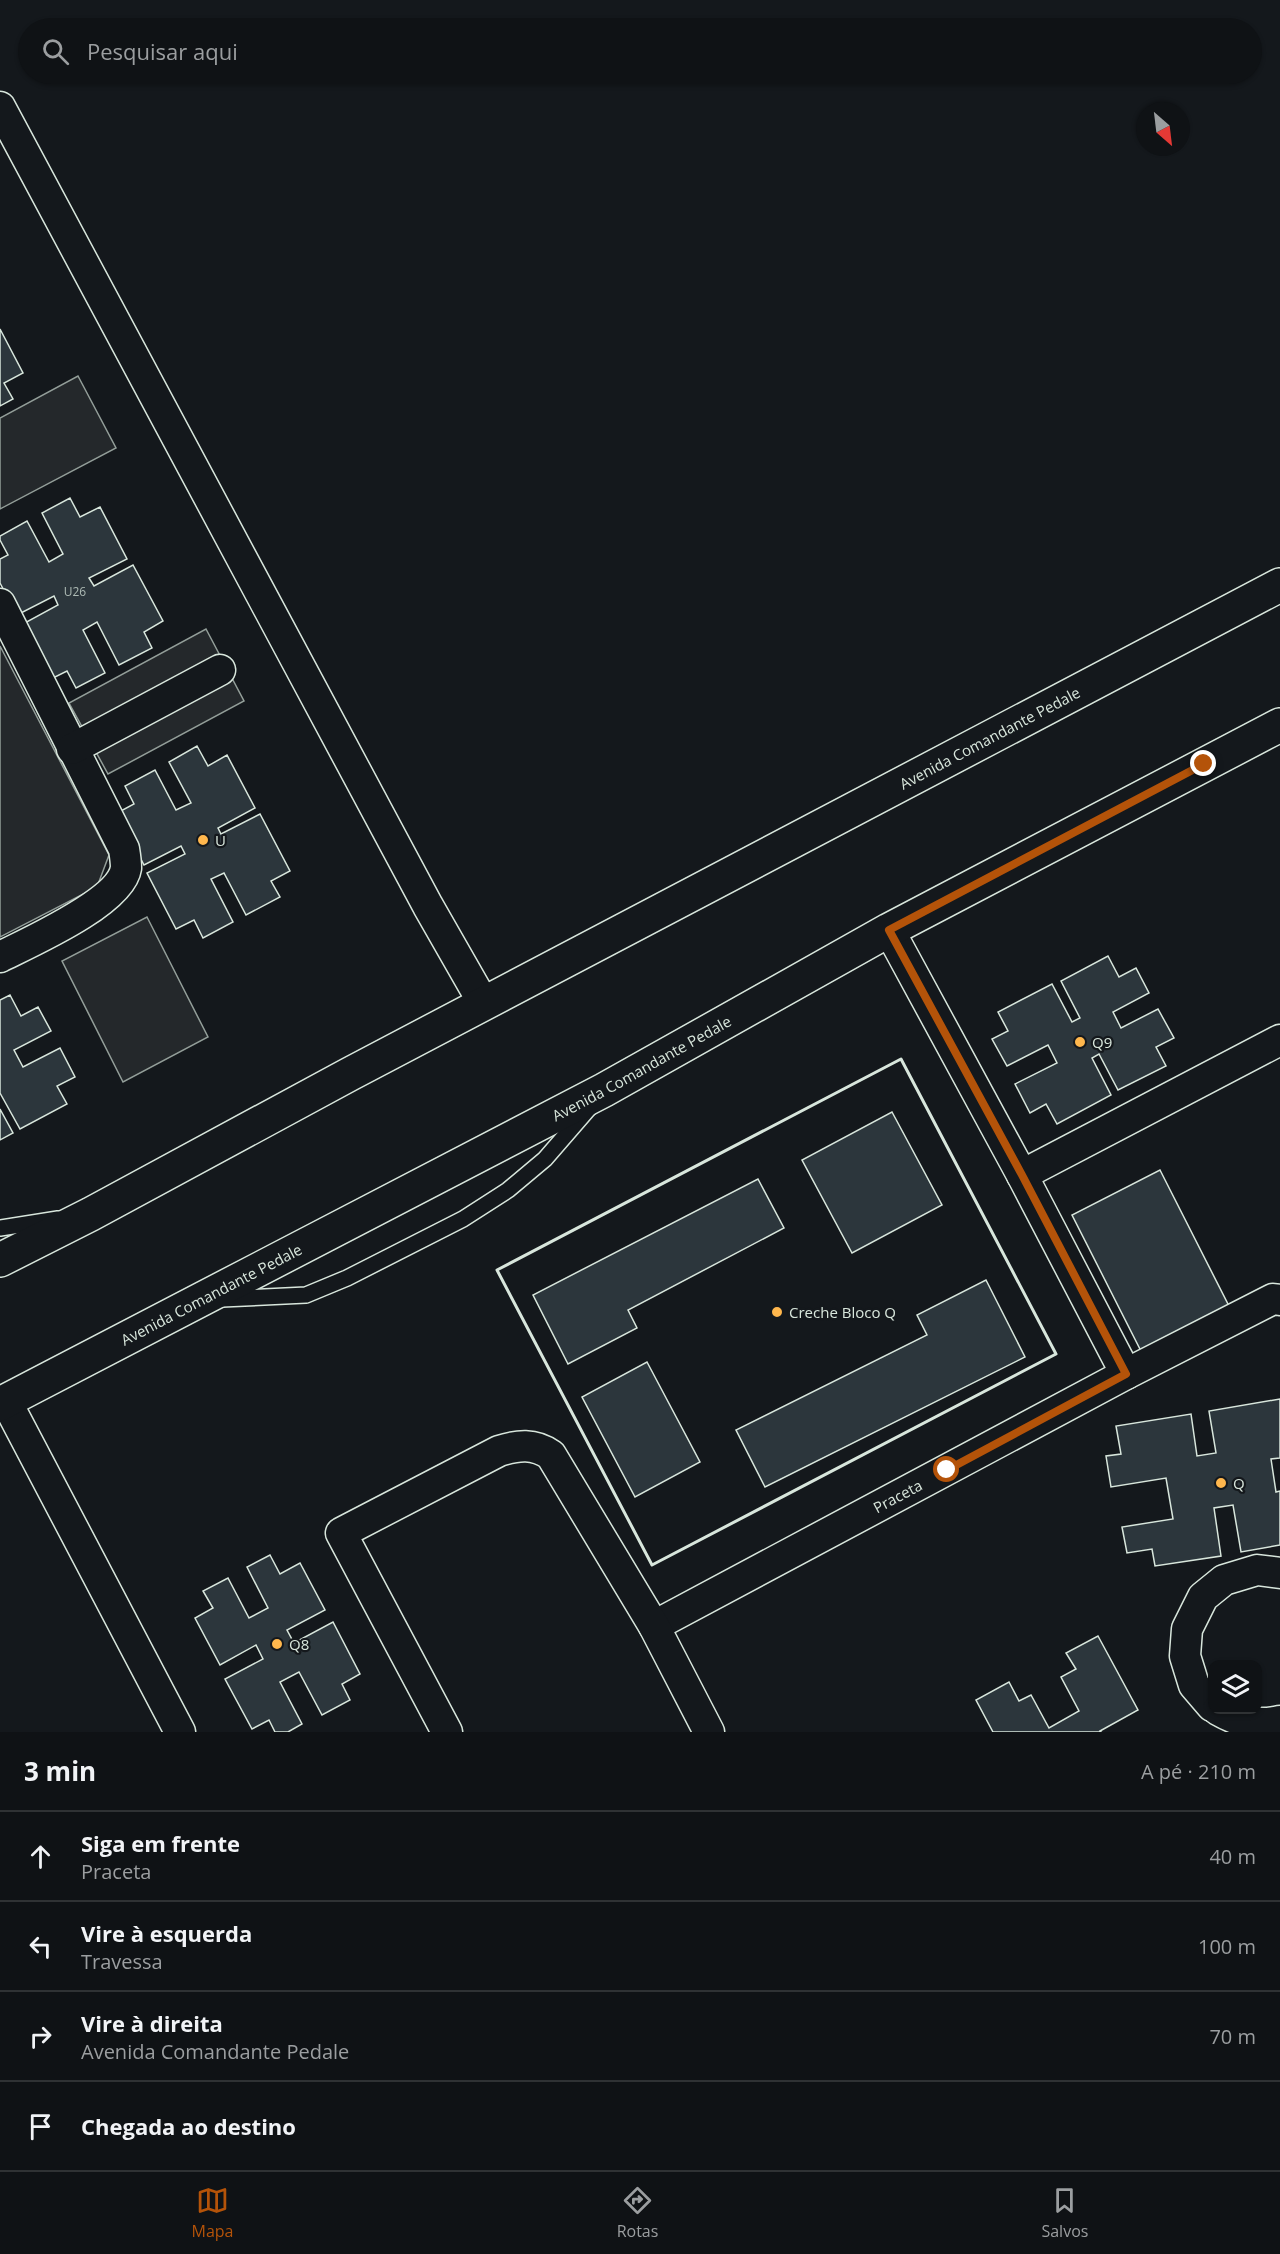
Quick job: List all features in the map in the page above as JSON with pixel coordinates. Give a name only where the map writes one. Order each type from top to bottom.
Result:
[{"type":"street","points":[[0,107],[428,906],[484,1004]]},
{"type":"street","name":"Avenida Comandante Pedale","points":[[0,1260],[1280,585]]},
{"type":"street","points":[[0,604],[124,849],[126,869],[118,885],[91,909],[0,957]]},
{"type":"street","points":[[72,749],[220,670]]},
{"type":"street","name":"Avenida Comandante Pedale","points":[[3,1402],[604,1090],[889,930],[1280,725]]},
{"type":"street","points":[[889,930],[1022,1175],[1126,1374]]},
{"type":"street","points":[[1022,1175],[1280,1040]]},
{"type":"street","name":"Praceta","points":[[654,1626],[1126,1374],[1273,1299],[1280,1300]]},
{"type":"street","points":[[3,1402],[180,1732]]},
{"type":"street","points":[[447,1732],[341,1533],[499,1451],[516,1445],[543,1449],[551,1455],[654,1626],[709,1732]]},
{"type":"street","points":[[1208,1701],[1194,1684],[1185,1656],[1187,1629],[1203,1597],[1224,1580],[1257,1570],[1280,1573]]},
{"type":"street","points":[[1225,1714],[1237,1721],[1264,1725],[1280,1721]]},
{"type":"lane","points":[[201,1299],[306,1295],[347,1278],[463,1219],[508,1190],[545,1159],[604,1090]]},
{"type":"lane","points":[[0,1228],[91,1214]]},
{"type":"shaded area","points":[[78,376],[116,448],[0,509],[0,418]]},
{"type":"shaded area","points":[[206,629],[244,701],[108,774],[69,703]]},
{"type":"shaded area","points":[[0,646],[109,855],[97,887],[0,937]]},
{"type":"shaded area","points":[[147,917],[208,1037],[123,1082],[62,961]]},
{"type":"building","points":[[0,329],[23,373],[4,383],[13,399],[0,406]]},
{"type":"building","points":[[70,498],[80,517],[100,507],[127,559],[89,578],[94,586],[133,565],[163,621],[144,632],[152,648],[119,665],[97,622],[83,630],[105,673],[76,688],[67,671],[49,680],[21,625],[58,605],[54,596],[17,615],[0,583],[0,559],[8,555],[0,536],[27,521],[49,562],[63,554],[42,513]]},
{"type":"building","name":"U","points":[[197,746],[208,766],[227,755],[255,808],[218,828],[221,834],[260,814],[290,871],[271,881],[280,897],[246,915],[224,873],[211,879],[233,922],[203,938],[194,920],[176,929],[147,873],[185,854],[181,846],[144,865],[117,813],[134,804],[125,786],[155,770],[176,810],[191,803],[169,762]]},
{"type":"building","name":"Q9","points":[[1108,956],[1119,977],[1136,968],[1149,993],[1113,1012],[1121,1028],[1158,1009],[1174,1038],[1156,1047],[1166,1066],[1118,1090],[1099,1054],[1092,1058],[1111,1095],[1057,1124],[1046,1104],[1030,1113],[1015,1084],[1057,1063],[1048,1045],[1007,1066],[992,1039],[1008,1031],[998,1012],[1052,984],[1072,1022],[1080,1018],[1061,981]]},
{"type":"building","points":[[10,995],[21,1016],[38,1007],[51,1031],[14,1050],[23,1067],[60,1048],[75,1077],[57,1086],[67,1104],[20,1129],[0,1093],[0,1000]]},
{"type":"building","points":[[0,1109],[13,1133],[0,1140]]},
{"type":"building","points":[[892,1112],[942,1205],[852,1253],[802,1160]]},
{"type":"building","points":[[1160,1170],[1232,1312],[1144,1357],[1072,1215]]},
{"type":"building","points":[[758,1179],[784,1228],[628,1310],[637,1328],[568,1364],[533,1295]]},
{"type":"building","points":[[986,1280],[1025,1357],[765,1487],[736,1430],[927,1335],[917,1315]]},
{"type":"building","points":[[647,1362],[700,1462],[635,1497],[582,1397]]},
{"type":"building","name":"Q","points":[[1280,1399],[1280,1458],[1271,1459],[1276,1492],[1280,1491],[1280,1545],[1241,1552],[1233,1505],[1214,1508],[1221,1556],[1155,1566],[1152,1549],[1127,1553],[1122,1527],[1173,1519],[1166,1478],[1111,1487],[1106,1456],[1121,1454],[1116,1426],[1191,1414],[1197,1456],[1216,1453],[1209,1411]]},
{"type":"building","name":"Q8","points":[[270,1555],[280,1574],[300,1563],[325,1610],[287,1630],[294,1643],[333,1622],[360,1674],[342,1684],[350,1700],[322,1715],[299,1672],[280,1682],[302,1724],[288,1732],[275,1732],[269,1720],[252,1729],[225,1679],[263,1659],[256,1645],[220,1665],[195,1618],[213,1608],[203,1591],[228,1578],[249,1618],[268,1608],[247,1567]]},
{"type":"building","points":[[1098,1636],[1138,1710],[1101,1732],[993,1732],[976,1700],[1009,1682],[1019,1701],[1031,1695],[1049,1728],[1079,1711],[1061,1677],[1076,1669],[1066,1653]]},
{"type":"wall","points":[[901,1059],[1056,1354],[652,1565],[497,1270],[901,1059]]},
{"type":"place","name":"U","points":[[203,840]]},
{"type":"place","name":"Q9","points":[[1080,1042]]},
{"type":"place","name":"Creche Bloco Q","points":[[777,1312]]},
{"type":"place","name":"Q","points":[[1221,1483]]},
{"type":"place","name":"Q8","points":[[277,1644]]},
{"type":"route","points":[[947,1470],[1126,1374],[1022,1175],[889,930],[1204,764]]}]
